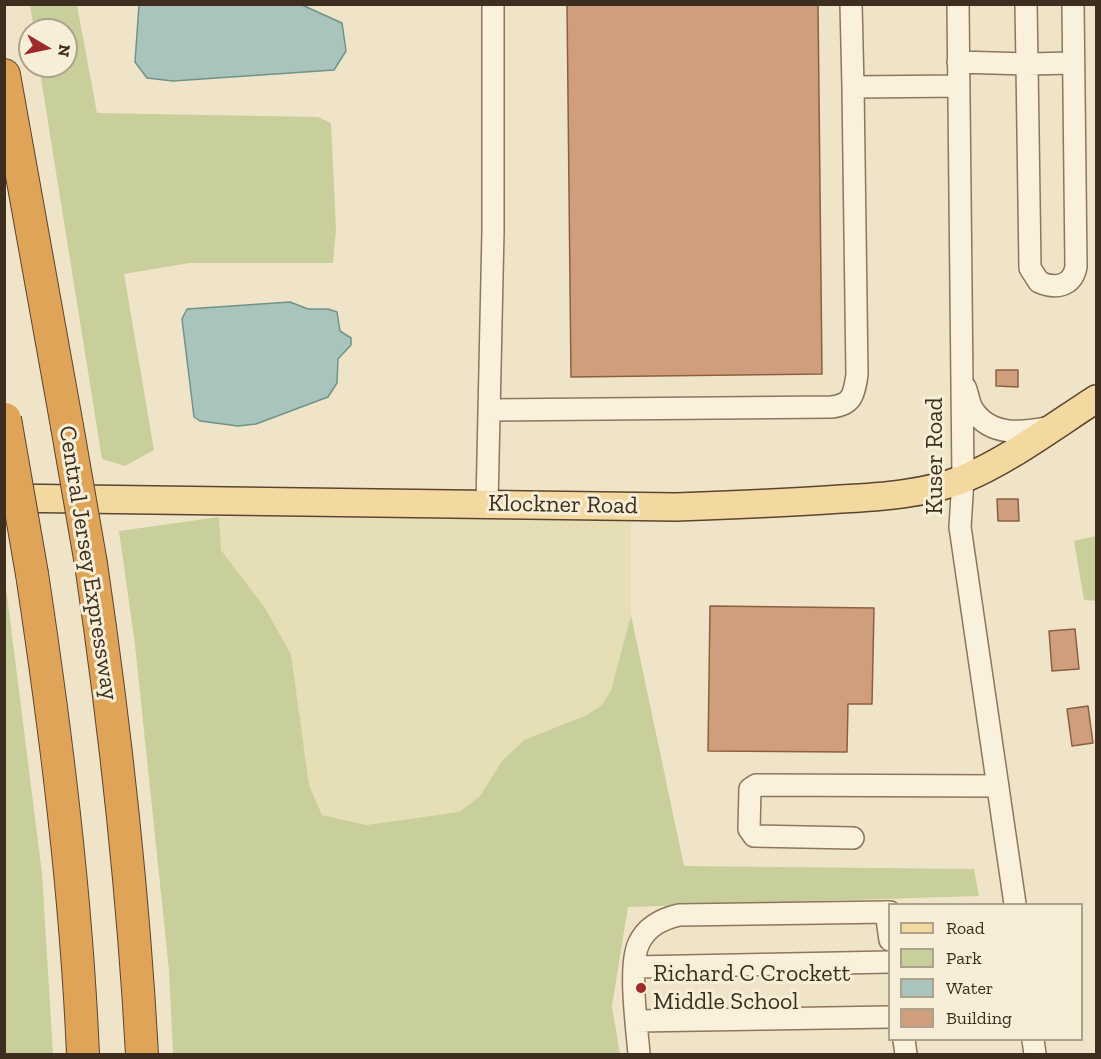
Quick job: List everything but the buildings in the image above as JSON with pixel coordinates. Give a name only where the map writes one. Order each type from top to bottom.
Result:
[{"type":"highway","name":"Central Jersey Expressway","points":[[4,75],[91,564],[124,819],[142,1054]]},
{"type":"highway","points":[[5,418],[33,574],[66,826],[83,1054]]},
{"type":"main road","name":"Klockner Road","points":[[4,498],[676,507],[777,504],[885,496],[963,479],[1006,457],[1096,399]]},
{"type":"street","points":[[487,504],[493,231],[493,4]]},
{"type":"street","points":[[490,410],[831,407],[841,406],[850,400],[855,390],[857,375],[851,4]]},
{"type":"street","name":"Kuser Road","points":[[958,4],[960,371],[963,479],[960,527],[998,786],[1010,903]]},
{"type":"street","points":[[1026,4],[1030,268],[1039,282],[1054,286],[1065,285],[1071,281],[1076,267],[1073,4]]},
{"type":"street","points":[[958,62],[1073,63]]},
{"type":"street","points":[[853,87],[959,86]]},
{"type":"street","points":[[960,371],[972,409],[987,425],[1000,430],[1027,432],[1054,426]]},
{"type":"street","points":[[853,838],[754,836],[749,829],[750,789],[756,785],[998,786]]},
{"type":"street","points":[[639,1054],[634,967],[638,944],[650,928],[663,919],[679,915],[887,912]]},
{"type":"street","points":[[634,967],[888,962]]},
{"type":"street","points":[[637,1021],[888,1017]]},
{"type":"shaded area","points":[[219,517],[631,520],[631,615],[611,690],[602,705],[587,715],[524,740],[502,761],[480,796],[459,812],[366,825],[322,815],[309,785],[291,654],[265,608],[221,550]]},
{"type":"green space","points":[[30,5],[77,5],[97,113],[318,117],[331,123],[336,229],[333,263],[190,263],[124,274],[154,450],[125,466],[102,459],[41,78],[78,78],[78,18],[32,18]]},
{"type":"green space","points":[[219,517],[221,550],[265,608],[291,654],[309,785],[322,815],[366,825],[459,812],[480,796],[502,761],[524,740],[587,715],[602,705],[611,690],[631,615],[684,866],[974,869],[979,896],[628,907],[612,1006],[620,1054],[173,1054],[169,970],[135,645],[119,531]]},
{"type":"green space","points":[[1096,536],[1096,601],[1084,600],[1074,541]]},
{"type":"green space","points":[[4,572],[42,873],[53,1054],[5,1054]]},
{"type":"water","points":[[139,5],[302,5],[342,23],[346,51],[334,70],[173,81],[147,78],[135,62]]},
{"type":"water","points":[[290,302],[308,309],[328,309],[337,312],[340,331],[351,338],[351,345],[338,359],[337,383],[328,397],[256,424],[238,426],[200,421],[194,417],[182,319],[187,309]]},
{"type":"place","name":"Richard C Crockett Middle School","points":[[641,988]]}]
